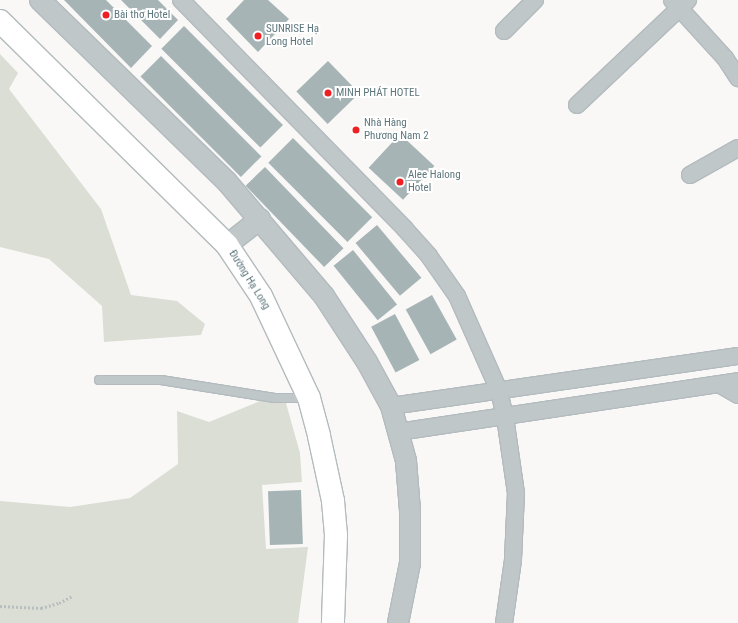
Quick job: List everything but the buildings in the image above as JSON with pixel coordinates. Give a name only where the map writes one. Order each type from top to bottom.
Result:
[{"type":"main road","name":"Đường Hạ Long","points":[[0,20],[227,245],[261,296],[309,398],[333,501],[336,535],[333,623]]},
{"type":"street","points":[[40,0],[227,182],[324,296],[367,362],[390,406],[406,461],[410,511],[410,563],[398,623]]},
{"type":"street","points":[[181,0],[429,256],[456,296],[499,391],[505,417],[516,493],[513,560],[504,623]]},
{"type":"street","points":[[504,31],[535,0]]},
{"type":"street","points":[[577,105],[680,3],[725,58],[738,78]]},
{"type":"street","points":[[690,175],[738,148]]},
{"type":"street","points":[[227,245],[260,219]]},
{"type":"street","points":[[717,359],[738,343]]},
{"type":"street","points":[[390,406],[738,356]]},
{"type":"street","points":[[398,432],[738,381]]},
{"type":"street","points":[[719,384],[738,395]]},
{"type":"lane","points":[[98,380],[161,380],[274,398],[309,398]]},
{"type":"path","points":[[0,606],[41,608],[60,603],[72,596]]},
{"type":"shaded area","points":[[0,54],[18,73],[9,89],[101,209],[131,295],[177,301],[205,324],[201,335],[104,342],[102,306],[49,259],[0,247]]},
{"type":"shaded area","points":[[260,401],[286,403],[300,453],[302,482],[262,485],[266,549],[308,547],[298,623],[0,623],[0,501],[70,507],[130,498],[178,464],[177,411],[209,422]]},
{"type":"place","name":"Bài thơ Hotel","points":[[106,15]]},
{"type":"place","name":"SUNRISE Hạ Long Hotel","points":[[258,36]]},
{"type":"place","name":"MINH PHÁT HOTEL","points":[[328,93]]},
{"type":"place","name":"Nhà Hàng Phương Nam 2","points":[[356,130]]},
{"type":"place","name":"Alee Halong Hotel","points":[[400,182]]}]
